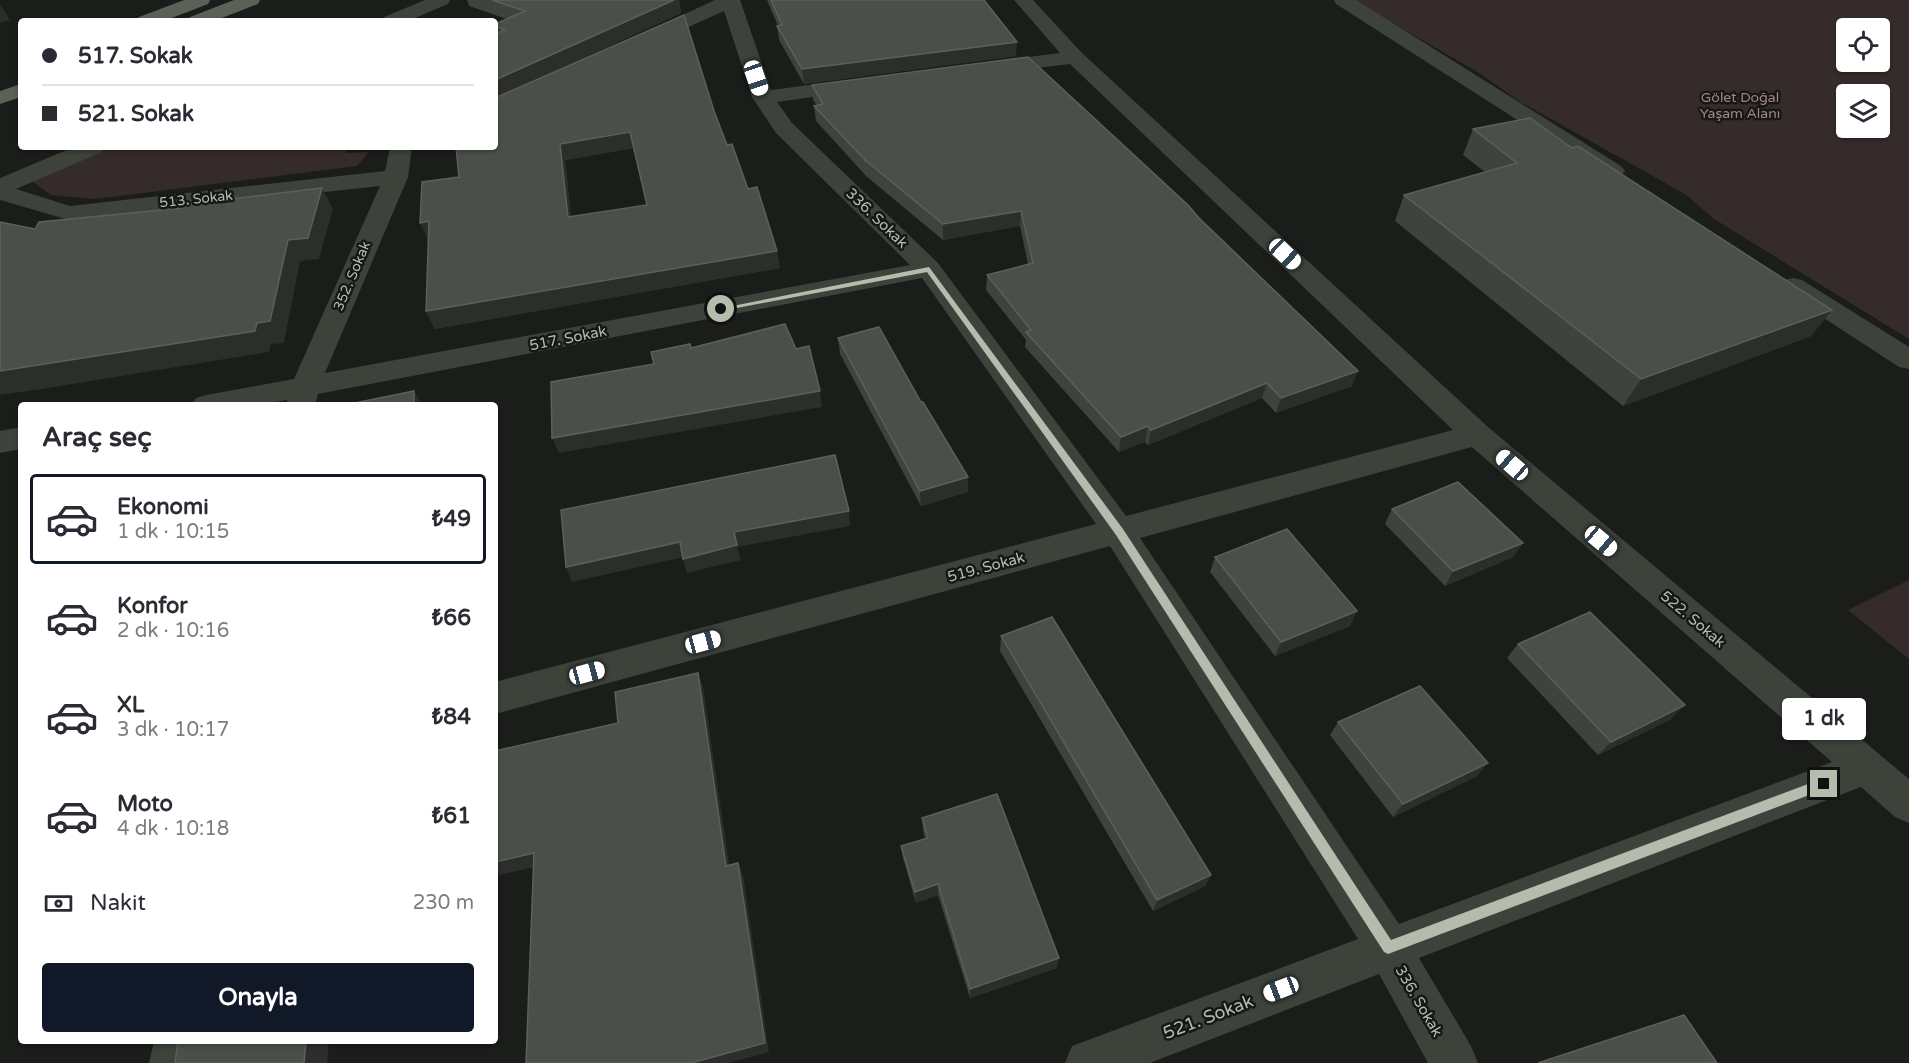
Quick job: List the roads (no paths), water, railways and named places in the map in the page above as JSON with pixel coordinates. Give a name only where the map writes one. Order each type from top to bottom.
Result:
[{"type":"main road","points":[[154,18],[201,0]]},
{"type":"main road","points":[[205,18],[251,0]]},
{"type":"main road","points":[[0,98],[18,91]]},
{"type":"street","points":[[623,50],[730,0]]},
{"type":"street","name":"336. Sokak","points":[[730,0],[763,97],[784,128],[929,269],[1119,532],[1388,947],[1454,1063]]},
{"type":"street","name":"522. Sokak","points":[[1023,0],[1075,57],[1477,435],[1909,804]]},
{"type":"street","points":[[1343,0],[1634,184]]},
{"type":"street","points":[[401,18],[432,9]]},
{"type":"street","points":[[971,70],[1075,57]]},
{"type":"street","points":[[763,97],[879,82]]},
{"type":"street","points":[[0,187],[87,150]]},
{"type":"street","name":"513. Sokak","points":[[0,192],[69,213],[403,156]]},
{"type":"street","name":"352. Sokak","points":[[302,396],[403,156]]},
{"type":"street","name":"517. Sokak","points":[[238,402],[302,396],[929,269]]},
{"type":"street","points":[[1771,272],[1909,360]]},
{"type":"street","name":"519. Sokak","points":[[498,697],[1477,435]]},
{"type":"street","points":[[0,442],[18,439]]},
{"type":"street","name":"521. Sokak","points":[[1089,1063],[1388,947],[1867,767]]},
{"type":"street","points":[[173,1063],[176,1044]]},
{"type":"park label","name":"Gölet Doğal Yaşam Alanı","points":[[1740,106]]}]
